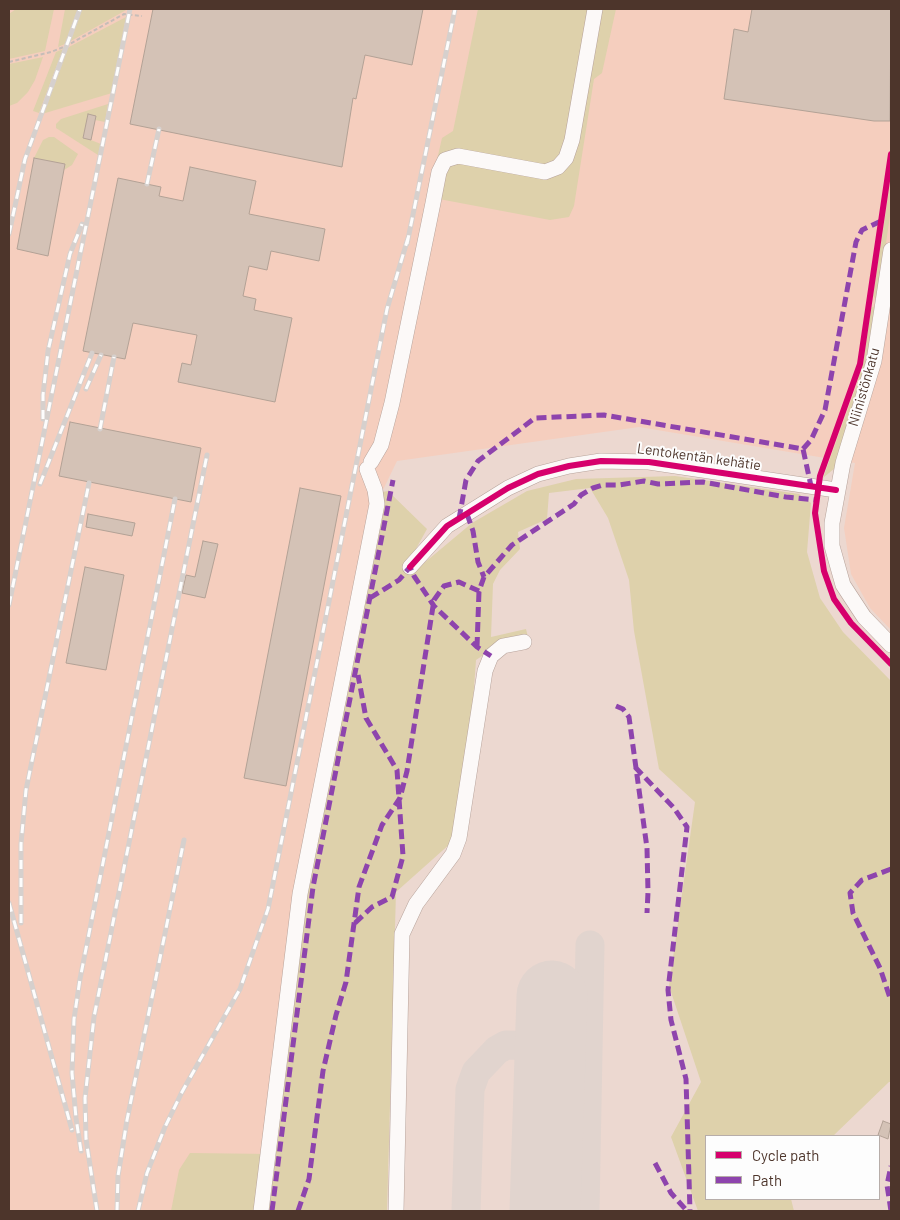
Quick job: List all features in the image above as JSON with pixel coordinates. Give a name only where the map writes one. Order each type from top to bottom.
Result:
[{"type":"street","points":[[262,1211],[300,894],[377,504],[369,466],[381,444],[392,403],[439,172],[445,160],[458,156],[545,172],[558,167],[566,158],[572,140],[595,9]]},
{"type":"street","name":"Niinistönkatu","points":[[891,250],[874,361],[836,490],[832,523],[832,546],[843,585],[864,617],[891,645]]},
{"type":"street","name":"Lentokentän kehätie","points":[[410,566],[447,526],[508,488],[538,474],[570,466],[601,461],[649,462],[836,490]]},
{"type":"street","points":[[396,1211],[402,934],[416,904],[452,854],[459,838],[485,671],[491,656],[503,646],[524,642]]},
{"type":"path","points":[[9,62],[59,49],[124,14],[142,16]]},
{"type":"shaded area","points":[[9,9],[891,9],[891,630],[870,608],[851,574],[844,528],[855,463],[639,427],[397,461],[382,492],[265,1211],[9,1211]]},
{"type":"shaded area","points":[[16,9],[54,9],[45,51],[9,59],[9,14]]},
{"type":"shaded area","points":[[65,9],[78,9],[65,44],[58,47]]},
{"type":"shaded area","points":[[82,9],[128,9],[69,42]]},
{"type":"shaded area","points":[[478,9],[616,9],[602,73],[594,79],[574,206],[569,217],[550,220],[439,199],[434,173],[442,138],[453,131]]},
{"type":"shaded area","points":[[126,17],[112,93],[42,114],[67,48]]},
{"type":"shaded area","points":[[63,49],[39,113],[33,111],[56,52]]},
{"type":"shaded area","points":[[43,57],[35,80],[28,92],[17,103],[9,106],[9,64]]},
{"type":"shaded area","points":[[108,104],[105,122],[95,120],[96,116],[88,115],[83,137],[101,144],[98,155],[56,128],[56,124],[61,119]]},
{"type":"shaded area","points":[[54,137],[78,154],[72,165],[64,170],[65,164],[34,158],[43,140]]},
{"type":"shaded area","points":[[891,177],[891,209],[878,298],[875,298],[873,296]]},
{"type":"shaded area","points":[[877,305],[867,363],[835,468],[823,478],[857,384],[863,362],[871,308]]},
{"type":"shaded area","points":[[675,476],[799,494],[811,503],[807,552],[820,598],[843,632],[891,681],[891,1082],[834,1135],[705,1135],[705,1200],[791,1200],[794,1211],[698,1211],[671,1137],[701,1082],[669,986],[695,802],[659,769],[634,631],[629,580],[608,518],[590,488],[549,493],[547,519],[518,532],[520,549],[500,570],[493,584],[491,637],[526,629],[528,637],[497,646],[476,660],[468,773],[451,843],[396,892],[387,1211],[171,1211],[179,1170],[190,1153],[273,1154],[303,900],[382,492],[388,491],[427,529],[407,565],[411,574],[472,523],[527,491],[576,479]]},
{"type":"building","points":[[153,9],[423,9],[412,65],[365,55],[356,99],[353,98],[342,167],[130,124]]},
{"type":"building","points":[[752,9],[891,9],[890,121],[874,121],[724,99],[734,29],[748,32]]},
{"type":"building","points":[[88,114],[96,116],[91,140],[83,138]]},
{"type":"building","points":[[34,158],[65,164],[48,256],[17,249]]},
{"type":"building","points":[[190,167],[256,181],[249,214],[325,229],[319,261],[271,251],[267,270],[249,266],[243,296],[256,299],[254,310],[292,318],[275,402],[178,382],[182,363],[191,365],[197,335],[133,323],[125,359],[83,351],[118,178],[161,187],[159,196],[183,201]]},
{"type":"building","points":[[70,422],[201,448],[191,502],[59,476]]},
{"type":"building","points":[[300,488],[341,496],[286,786],[244,778]]},
{"type":"building","points":[[88,514],[135,523],[132,536],[86,527]]},
{"type":"building","points":[[203,541],[218,544],[205,598],[182,593],[186,575],[195,577]]},
{"type":"building","points":[[85,567],[124,575],[106,670],[66,663]]},
{"type":"building","points":[[883,1121],[891,1124],[888,1139],[878,1135]]},
{"type":"taxiway","points":[[585,1211],[590,945]]},
{"type":"taxiway","points":[[466,1211],[470,1089],[476,1072],[497,1050],[506,1045],[550,1046]]},
{"type":"runway","points":[[545,1211],[552,996]]},
{"type":"railway","points":[[9,234],[25,159],[80,9]]},
{"type":"railway","points":[[9,605],[130,9]]},
{"type":"railway","points":[[407,244],[455,9]]},
{"type":"railway","points":[[147,184],[159,129]]},
{"type":"railway","points":[[43,419],[43,395],[48,351],[70,254],[82,224]]},
{"type":"railway","points":[[138,1211],[147,1173],[165,1127],[182,1092],[240,989],[268,909],[387,309],[408,238]]},
{"type":"railway","points":[[40,484],[92,353]]},
{"type":"railway","points":[[86,389],[101,355]]},
{"type":"railway","points":[[100,429],[114,357]]},
{"type":"railway","points":[[97,1211],[86,1139],[85,1098],[94,1017],[207,455]]},
{"type":"railway","points":[[21,923],[21,844],[26,790],[89,483]]},
{"type":"railway","points":[[81,1151],[72,1073],[74,1019],[80,979],[175,499]]},
{"type":"railway","points":[[117,1211],[118,1176],[127,1120],[184,840]]},
{"type":"railway","points":[[9,903],[72,1130]]},
{"type":"marked path","points":[[803,449],[811,440],[825,410],[856,242],[862,230],[881,221]]},
{"type":"marked path","points":[[459,519],[466,480],[478,461],[535,418],[604,415],[803,449],[811,486]]},
{"type":"marked path","points":[[272,1211],[313,887],[393,480]]},
{"type":"marked path","points":[[298,1211],[309,1179],[323,1071],[346,982],[359,887],[382,825],[400,798],[407,771],[434,600],[444,586],[459,582],[479,591],[484,577],[512,545],[574,504],[581,495],[603,485],[619,485],[644,481],[658,484],[703,482],[786,497],[816,500]]},
{"type":"marked path","points":[[467,514],[473,531],[478,562],[484,577]]},
{"type":"marked path","points":[[370,598],[399,580],[410,567],[434,606],[477,647],[491,656]]},
{"type":"marked path","points":[[477,647],[479,591]]},
{"type":"marked path","points":[[355,923],[372,907],[392,897],[403,856],[397,770],[366,718],[358,675]]},
{"type":"marked path","points":[[616,706],[623,709],[629,717],[647,848],[647,913]]},
{"type":"marked path","points":[[635,767],[674,808],[687,827],[668,990],[671,1020],[686,1079],[690,1211]]},
{"type":"marked path","points":[[891,869],[862,880],[850,893],[853,913],[880,968],[891,1001]]},
{"type":"marked path","points":[[655,1163],[671,1193],[687,1211]]},
{"type":"marked path","points":[[891,1166],[887,1185],[891,1211]]},
{"type":"cycle path","points":[[891,154],[860,364],[820,476],[815,513],[824,571],[834,599],[851,623],[891,664]]},
{"type":"cycle path","points":[[410,567],[447,526],[508,488],[538,474],[569,466],[601,461],[649,462],[836,490]]}]
